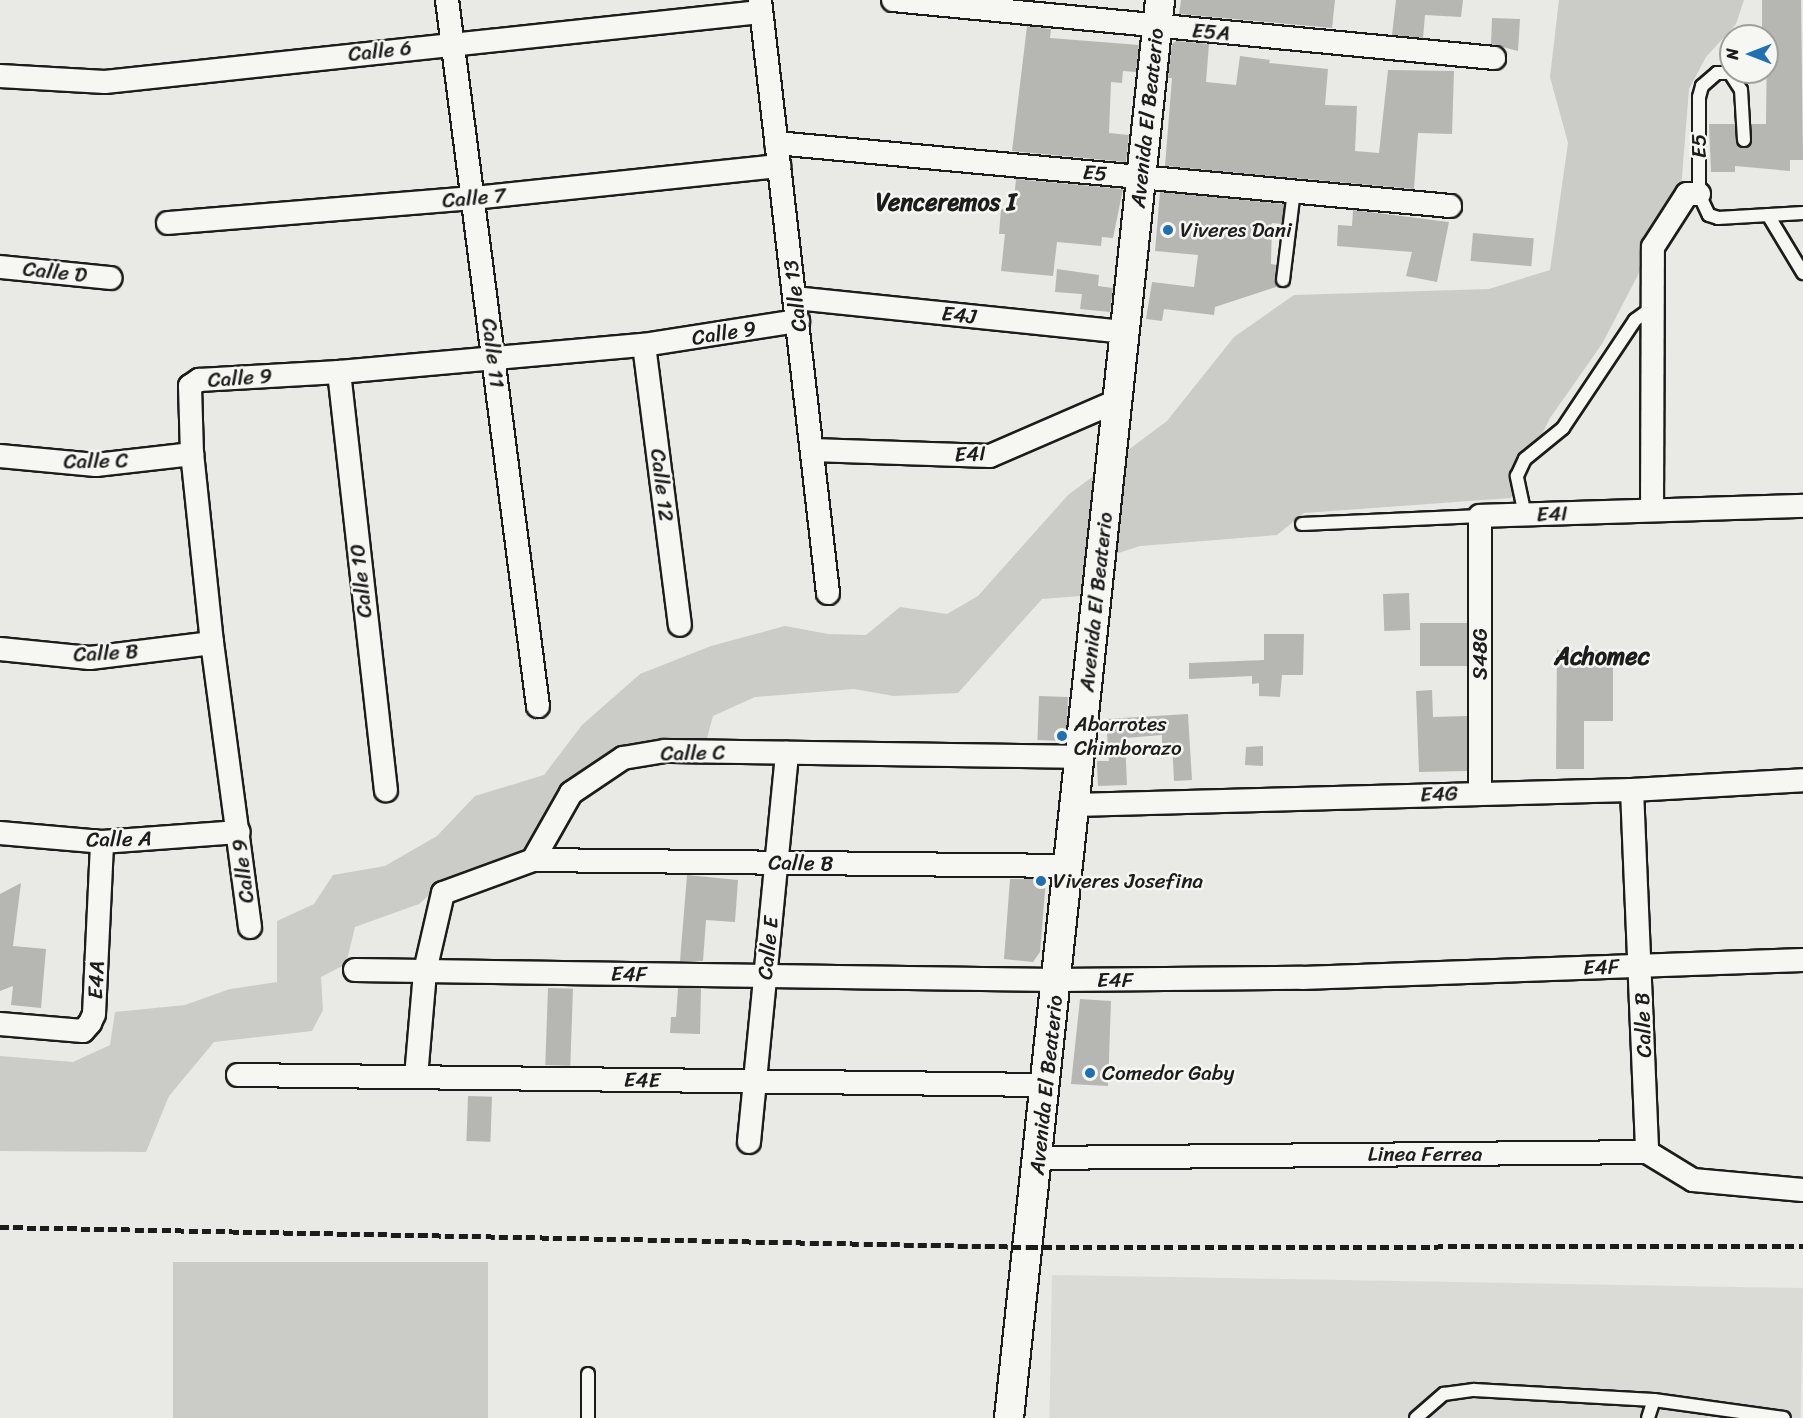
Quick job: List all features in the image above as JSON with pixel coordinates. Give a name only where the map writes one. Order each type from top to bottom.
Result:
[{"type":"street","name":"Calle 11","points":[[447,0],[538,706]]},
{"type":"street","name":"E5A","points":[[892,0],[1159,14],[1494,58]]},
{"type":"street","name":"Calle 6","points":[[0,76],[105,82],[760,6]]},
{"type":"street","name":"Calle 13","points":[[760,6],[828,593]]},
{"type":"street","name":"Avenida El Beaterio","points":[[1009,1418],[1159,14]]},
{"type":"street","name":"E5","points":[[776,143],[1450,206]]},
{"type":"street","name":"Calle 7","points":[[168,223],[474,198],[779,166]]},
{"type":"street","points":[[1652,510],[1650,309],[1653,247],[1687,194],[1699,194]]},
{"type":"street","name":"Calle D","points":[[0,267],[110,278]]},
{"type":"street","name":"E4J","points":[[795,298],[1124,332]]},
{"type":"street","name":"Calle 9","points":[[250,927],[212,643],[192,454],[188,402],[190,386],[199,380],[339,372],[494,356],[644,345],[798,321]]},
{"type":"street","name":"Calle 12","points":[[644,345],[680,625]]},
{"type":"street","name":"Calle 10","points":[[339,372],[386,790]]},
{"type":"street","name":"E4I","points":[[812,450],[990,456],[1117,401]]},
{"type":"street","name":"Calle C","points":[[0,456],[96,465],[192,454]]},
{"type":"street","name":"E4I","points":[[1480,516],[1803,506]]},
{"type":"street","name":"S48G","points":[[1480,516],[1480,793]]},
{"type":"street","name":"Calle B","points":[[0,648],[90,658],[212,643]]},
{"type":"street","name":"Calle C","points":[[533,860],[571,793],[622,758],[665,751],[1079,757]]},
{"type":"street","name":"Calle E","points":[[749,1142],[787,753]]},
{"type":"street","name":"E4G","points":[[1075,805],[1632,790],[1803,780]]},
{"type":"street","name":"Calle B","points":[[1632,790],[1647,1152]]},
{"type":"street","name":"Calle A","points":[[0,833],[102,842],[239,832]]},
{"type":"street","name":"E4A","points":[[0,1024],[83,1031],[90,1023],[94,1014],[102,842]]},
{"type":"street","points":[[416,1077],[425,971],[443,893],[533,860]]},
{"type":"street","name":"Calle B","points":[[533,860],[1068,866]]},
{"type":"street","name":"E4F","points":[[355,970],[1056,980],[1302,978],[1803,960]]},
{"type":"street","name":"E4E","points":[[238,1075],[1046,1085]]},
{"type":"street","points":[[1647,1152],[1693,1180],[1803,1190]]},
{"type":"street","name":"Linea Ferrea","points":[[1038,1158],[1647,1152]]},
{"type":"lane","name":"E5","points":[[1699,194],[1699,97],[1702,86],[1717,73],[1730,73],[1741,90],[1744,140]]},
{"type":"lane","points":[[1283,280],[1294,191]]},
{"type":"lane","points":[[1699,194],[1709,214],[1718,218],[1803,213]]},
{"type":"lane","points":[[1768,214],[1803,273]]},
{"type":"lane","points":[[1525,515],[1517,476],[1525,459],[1563,428],[1635,320],[1650,309]]},
{"type":"lane","name":"E4I","points":[[1302,524],[1480,516]]},
{"type":"lane","points":[[588,1374],[588,1418]]},
{"type":"lane","points":[[1416,1418],[1444,1394],[1474,1390],[1654,1400],[1784,1418]]},
{"type":"lane","points":[[1648,1418],[1654,1400]]},
{"type":"shaded area","points":[[1559,0],[1744,0],[1736,24],[1719,24],[1719,43],[1706,57],[1689,89],[1681,189],[1654,227],[1638,275],[1602,344],[1550,418],[1511,498],[1304,513],[1277,535],[1140,546],[1085,564],[1080,596],[1042,599],[958,693],[894,696],[854,689],[755,697],[713,716],[707,738],[619,749],[565,786],[522,855],[448,879],[419,904],[355,927],[346,964],[321,977],[323,1010],[312,1031],[214,1042],[169,1096],[146,1152],[0,1151],[0,1056],[73,1062],[110,1045],[115,1012],[185,1005],[230,989],[277,982],[277,921],[314,904],[333,875],[385,866],[437,836],[475,796],[544,775],[582,725],[640,674],[711,646],[785,626],[828,634],[866,635],[900,607],[947,614],[978,596],[1068,495],[1167,421],[1234,337],[1294,295],[1489,289],[1550,270],[1568,143],[1550,77]]},
{"type":"shaded area","points":[[173,1262],[488,1262],[488,1418],[173,1418]]},
{"type":"shaded area","points":[[1052,1275],[1803,1288],[1801,1418],[1050,1418]]},
{"type":"building","points":[[1181,0],[1335,0],[1332,28],[1179,14]]},
{"type":"building","points":[[1396,0],[1463,0],[1461,17],[1425,15],[1423,38],[1392,35]]},
{"type":"building","points":[[1762,0],[1801,0],[1803,160],[1790,160],[1790,171],[1735,166],[1735,172],[1711,172],[1709,124],[1735,124],[1737,144],[1744,148],[1752,143],[1751,124],[1766,124],[1766,84],[1779,84],[1779,24],[1762,24]]},
{"type":"building","points":[[1492,18],[1520,19],[1518,51],[1491,44]]},
{"type":"building","points":[[1027,26],[1051,29],[1050,38],[1139,45],[1136,72],[1123,71],[1122,83],[1111,82],[1109,133],[1129,135],[1126,162],[1012,151]]},
{"type":"building","points":[[1176,41],[1209,44],[1206,82],[1236,85],[1240,56],[1270,60],[1269,63],[1328,69],[1325,105],[1357,106],[1355,151],[1379,153],[1388,70],[1454,71],[1452,134],[1418,133],[1414,189],[1165,166],[1172,78],[1168,78],[1172,44]]},
{"type":"building","points":[[1016,179],[1123,189],[1113,238],[1102,237],[1101,246],[1057,242],[1053,276],[1001,271],[1005,234],[999,234],[1001,209],[1013,210]]},
{"type":"building","points":[[1160,192],[1284,204],[1282,224],[1272,223],[1271,264],[1277,265],[1276,287],[1215,307],[1214,315],[1164,309],[1162,321],[1146,319],[1152,282],[1194,287],[1198,255],[1155,251]]},
{"type":"building","points":[[1353,210],[1449,222],[1437,282],[1406,276],[1412,252],[1337,246],[1338,225],[1352,226]]},
{"type":"building","points":[[1473,233],[1534,238],[1531,266],[1471,261]]},
{"type":"building","points":[[1057,269],[1099,275],[1098,286],[1113,288],[1110,312],[1080,309],[1082,294],[1055,292]]},
{"type":"building","points":[[1409,593],[1410,630],[1384,631],[1383,594]]},
{"type":"building","points":[[1420,623],[1467,623],[1467,666],[1420,666]]},
{"type":"building","points":[[1264,634],[1304,634],[1303,675],[1282,675],[1280,697],[1259,696],[1259,683],[1252,684],[1252,676],[1189,679],[1189,663],[1264,660]]},
{"type":"building","points":[[1557,650],[1613,650],[1613,721],[1584,721],[1584,769],[1556,769]]},
{"type":"building","points":[[1432,690],[1433,717],[1467,716],[1467,771],[1419,772],[1416,691]]},
{"type":"building","points":[[1039,696],[1068,697],[1066,741],[1037,740]]},
{"type":"building","points":[[1188,714],[1192,780],[1174,781],[1172,743],[1162,743],[1162,735],[1125,738],[1127,785],[1098,786],[1097,761],[1109,761],[1106,719]]},
{"type":"building","points":[[1263,746],[1263,766],[1245,765],[1246,747]]},
{"type":"building","points":[[687,875],[738,880],[735,922],[706,920],[703,961],[680,961]]},
{"type":"building","points":[[1010,879],[1046,879],[1040,952],[1033,962],[1004,959]]},
{"type":"building","points":[[21,883],[13,946],[46,949],[41,1008],[11,1005],[13,986],[0,991],[0,894]]},
{"type":"building","points":[[548,988],[573,989],[570,1066],[545,1065]]},
{"type":"building","points":[[678,988],[701,988],[700,1034],[670,1033],[671,1017],[676,1017]]},
{"type":"building","points":[[1080,999],[1111,1001],[1108,1086],[1071,1084]]},
{"type":"building","points":[[468,1096],[492,1097],[490,1142],[466,1141]]},
{"type":"railway","points":[[0,1227],[1029,1247],[1803,1246]]},
{"type":"place","name":"Viveres Dani","points":[[1168,230]]},
{"type":"place","name":"Abarrotes Chimborazo","points":[[1062,736]]},
{"type":"place","name":"Viveres Josefina","points":[[1041,881]]},
{"type":"place","name":"Comedor Gaby","points":[[1090,1073]]},
{"type":"district","name":"Venceremos I","points":[[946,203]]},
{"type":"district","name":"Achomec","points":[[1602,657]]}]
